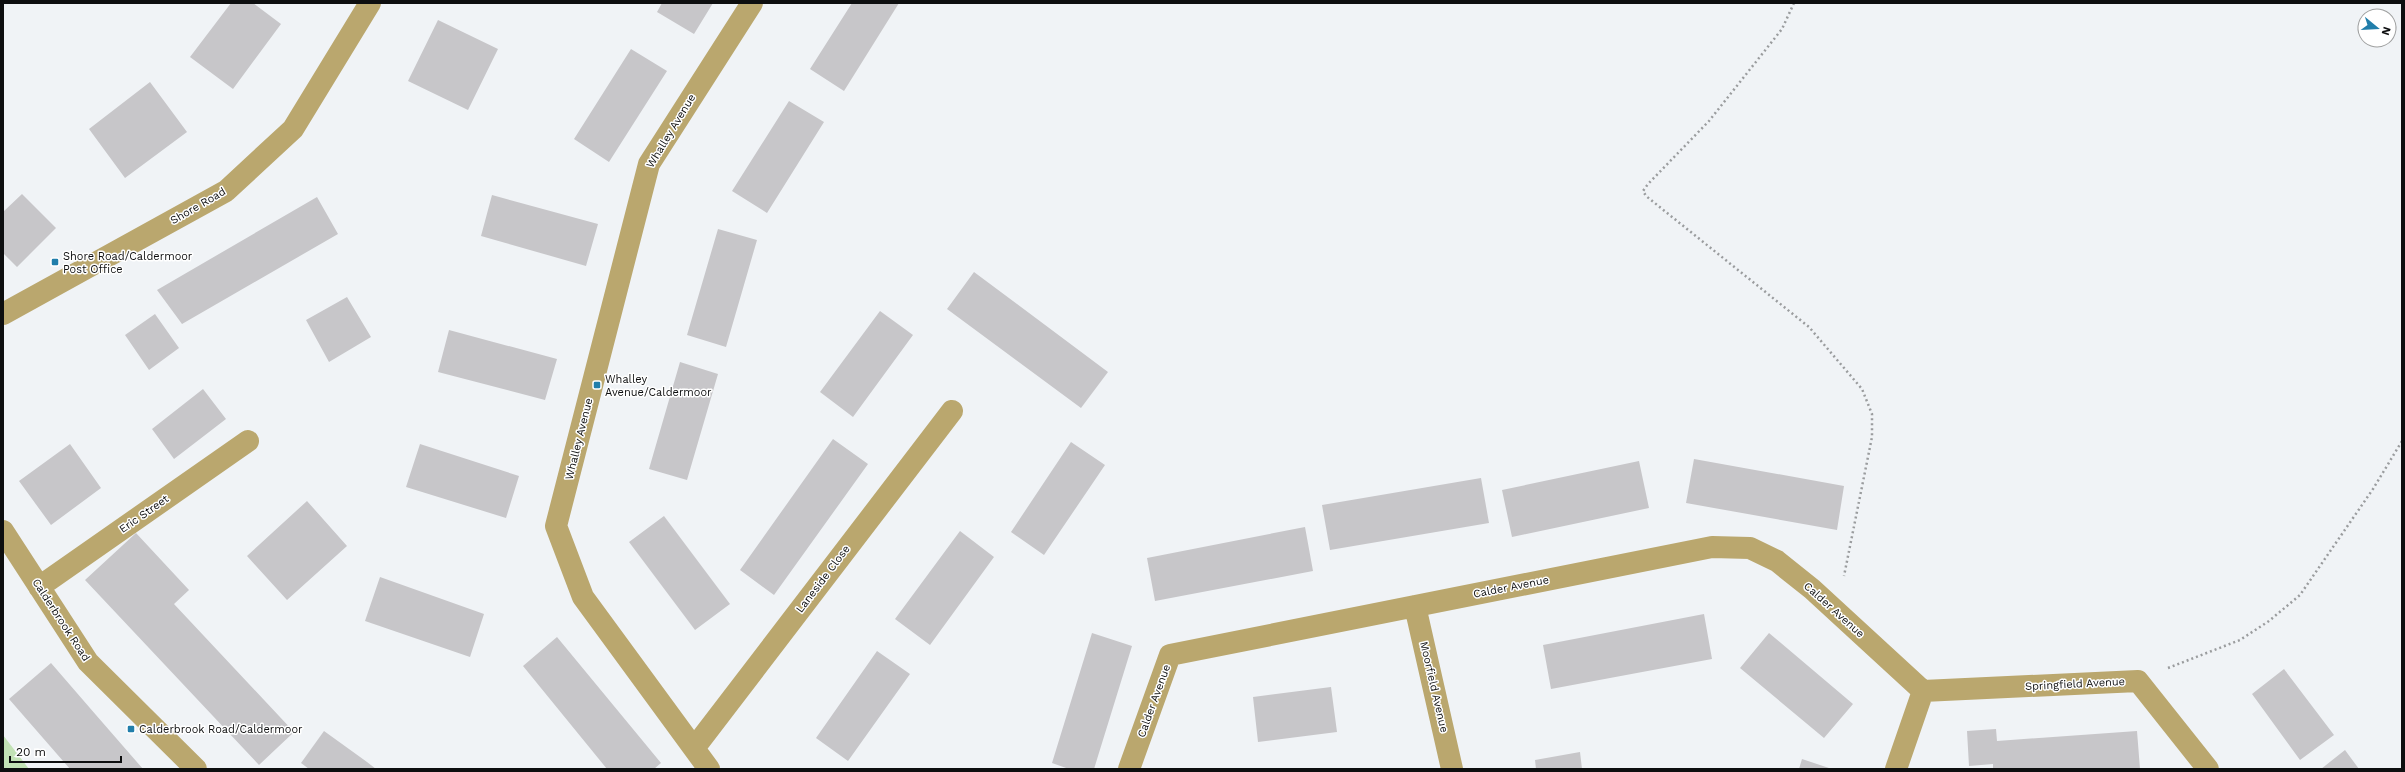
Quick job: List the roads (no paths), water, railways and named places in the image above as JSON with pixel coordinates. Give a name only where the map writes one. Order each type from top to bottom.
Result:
[{"type":"street","name":"Shore Road","points":[[3,314],[226,191],[294,128],[370,3]]},
{"type":"street","name":"Whalley Avenue","points":[[709,769],[695,747],[583,597],[556,526],[649,164],[752,3]]},
{"type":"street","name":"Laneside Close","points":[[695,747],[952,411]]},
{"type":"street","name":"Eric Street","points":[[40,587],[248,441]]},
{"type":"street","name":"Calderbrook Road","points":[[3,531],[88,662],[196,769]]},
{"type":"street","name":"Calder Avenue","points":[[1129,769],[1170,655],[1712,547],[1750,548],[1777,561],[1829,604],[1923,691]]},
{"type":"street","name":"Moorfield Avenue","points":[[1415,606],[1452,769]]},
{"type":"street","name":"Springfield Avenue","points":[[1923,691],[2138,681],[2208,769]]},
{"type":"street","points":[[1896,769],[1923,691]]},
{"type":"place","name":"Shore Road/Caldermoor Post Office","points":[[55,262]]},
{"type":"place","name":"Whalley Avenue/Caldermoor","points":[[597,385]]},
{"type":"place","name":"Calderbrook Road/Caldermoor","points":[[131,729]]}]
